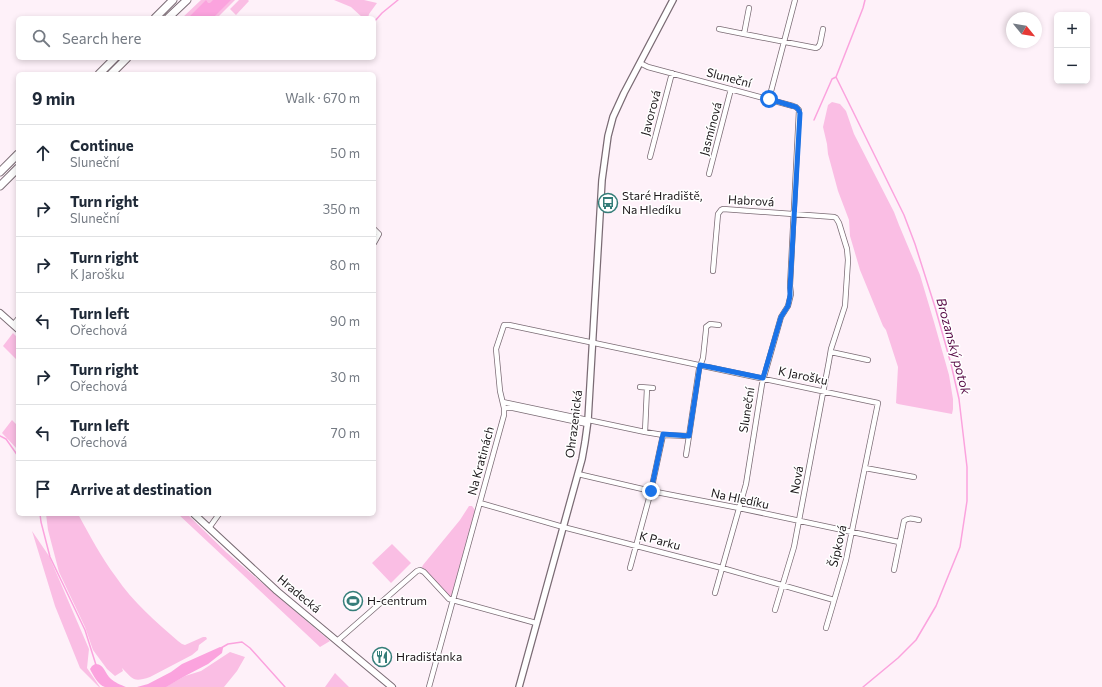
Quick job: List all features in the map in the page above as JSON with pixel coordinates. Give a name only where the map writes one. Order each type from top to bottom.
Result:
[{"type":"main road","points":[[157,16],[173,0]]},
{"type":"main road","points":[[170,16],[187,0]]},
{"type":"main road","points":[[101,72],[113,60]]},
{"type":"main road","points":[[113,72],[125,60]]},
{"type":"main road","points":[[0,172],[16,156]]},
{"type":"main road","points":[[0,186],[16,170]]},
{"type":"main road","points":[[0,313],[15,327]]},
{"type":"main road","points":[[0,319],[15,327]]},
{"type":"main road","name":"Hradecká","points":[[196,516],[277,591],[392,687]]},
{"type":"street","name":"Ohrazenická","points":[[518,687],[586,442],[602,180],[606,147],[613,117],[624,92],[673,0]]},
{"type":"street","points":[[769,99],[795,0]]},
{"type":"street","points":[[744,34],[749,8]]},
{"type":"street","points":[[719,30],[784,41],[814,48],[818,47],[820,44],[823,29]]},
{"type":"street","name":"Sluneční","points":[[640,63],[645,66],[794,106],[799,110],[790,296],[788,306],[781,317],[763,378],[746,484],[715,593]]},
{"type":"street","name":"Javorová","points":[[650,157],[672,73]]},
{"type":"street","name":"Jasmínová","points":[[709,174],[731,89]]},
{"type":"street","name":"Habrová","points":[[713,271],[718,214],[720,210],[794,214]]},
{"type":"street","name":"Nová","points":[[775,610],[794,547],[831,352],[845,306],[848,260],[847,249],[836,218],[831,216],[794,214]]},
{"type":"street","points":[[376,231],[379,234],[376,239]]},
{"type":"street","points":[[686,454],[706,327],[710,324],[719,325]]},
{"type":"street","name":"Na Kratinách","points":[[429,687],[504,415],[496,349],[504,325],[593,343]]},
{"type":"street","name":"K Jarošku","points":[[593,343],[878,402]]},
{"type":"street","points":[[831,352],[868,360]]},
{"type":"street","points":[[640,387],[650,388],[645,432]]},
{"type":"street","points":[[503,402],[588,422]]},
{"type":"street","name":"Šípková","points":[[826,628],[846,560],[878,402]]},
{"type":"street","points":[[504,408],[513,408],[645,432],[689,436]]},
{"type":"street","points":[[630,568],[651,491],[663,434]]},
{"type":"street","points":[[865,468],[914,477]]},
{"type":"street","name":"Na Hledíku","points":[[578,474],[651,491],[899,542]]},
{"type":"street","name":"K Parku","points":[[480,503],[722,568],[834,600]]},
{"type":"street","points":[[209,528],[218,516]]},
{"type":"street","points":[[894,570],[904,521],[910,518],[919,520]]},
{"type":"street","points":[[337,641],[419,570],[424,572],[446,597],[453,601],[536,623]]},
{"type":"shaded area","points":[[201,0],[235,0],[219,16],[184,16]]},
{"type":"shaded area","points":[[206,0],[210,3],[213,0],[231,0],[215,16],[190,16]]},
{"type":"shaded area","points":[[239,0],[249,1],[236,15],[230,9]]},
{"type":"shaded area","points":[[334,0],[364,0],[377,3],[368,16],[361,16],[351,7]]},
{"type":"shaded area","points":[[832,102],[840,104],[846,111],[854,134],[894,212],[920,275],[949,375],[953,399],[952,414],[896,403],[898,367],[886,330],[860,270],[850,236],[849,220],[838,191],[828,154],[823,127],[828,105]]},
{"type":"shaded area","points":[[13,333],[16,336],[16,359],[3,346]]},
{"type":"shaded area","points":[[12,420],[16,424],[16,448],[2,433]]},
{"type":"shaded area","points":[[469,506],[472,506],[475,510],[451,597],[449,598],[423,570],[422,567],[460,520]]},
{"type":"shaded area","points":[[46,516],[79,516],[105,562],[130,595],[153,619],[182,644],[185,645],[203,637],[206,637],[207,639],[199,645],[198,650],[192,655],[150,677],[137,680],[122,668],[123,671],[115,676],[107,669],[93,650],[85,627],[59,572],[48,530]]},
{"type":"shaded area","points":[[180,516],[189,516],[226,552],[330,641],[320,647]]},
{"type":"shaded area","points":[[32,531],[49,556],[89,649],[87,668],[100,687],[80,668],[55,606]]},
{"type":"shaded area","points":[[392,544],[411,563],[391,583],[372,563]]},
{"type":"shaded area","points":[[220,647],[223,648],[222,653],[208,664],[166,687],[137,687],[148,684],[171,672],[182,664]]},
{"type":"shaded area","points":[[230,652],[245,657],[237,671],[224,687],[165,687],[185,676],[201,671]]},
{"type":"shaded area","points":[[95,664],[100,665],[112,680],[126,687],[102,686],[96,680],[90,669]]},
{"type":"shaded area","points":[[335,673],[349,687],[325,687]]},
{"type":"waterway","points":[[376,20],[398,0]]},
{"type":"waterway","name":"Brozanský potok","points":[[863,687],[898,658],[916,640],[936,606],[960,547],[967,501],[967,467],[959,399],[935,307],[904,215],[836,77],[865,0]]},
{"type":"waterway","points":[[814,120],[832,79],[836,77]]},
{"type":"waterway","points":[[0,436],[6,439],[16,453]]},
{"type":"waterway","points":[[40,516],[50,557],[85,630],[96,665]]},
{"type":"waterway","points":[[221,648],[228,644],[242,642],[250,648],[285,687]]},
{"type":"place","name":"Staré Hradiště, Na Hledíku","points":[[608,203]]},
{"type":"place","name":"H-centrum","points":[[353,601]]},
{"type":"place","name":"Hradišťanka","points":[[382,657]]},
{"type":"route","points":[[651,491],[663,434],[689,436],[700,365],[763,378],[781,317],[788,306],[791,294],[790,288],[800,113],[794,106],[769,99]]}]
